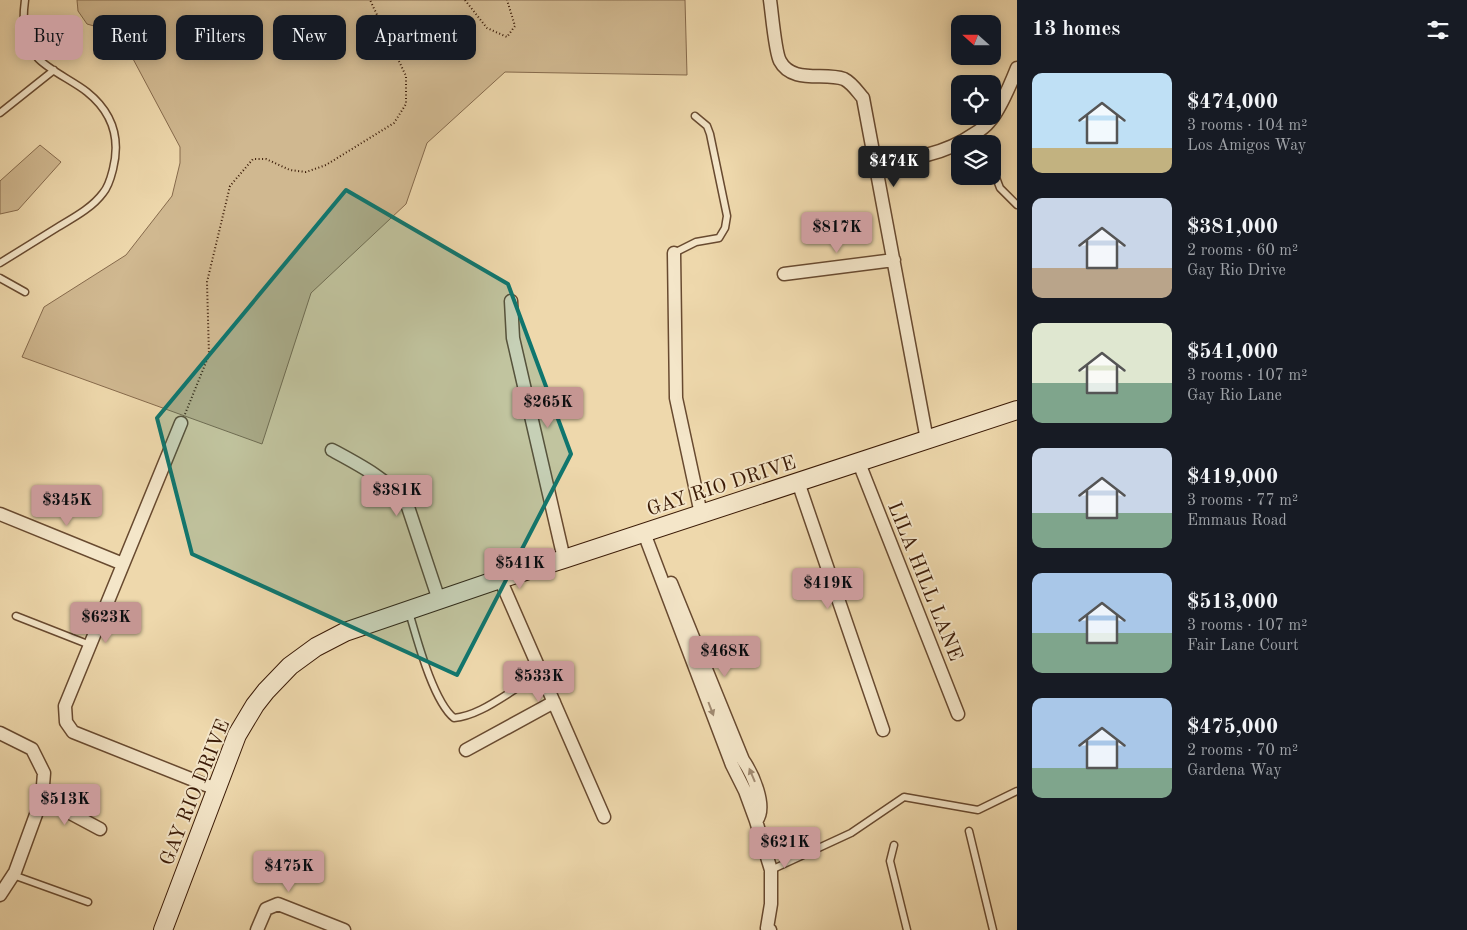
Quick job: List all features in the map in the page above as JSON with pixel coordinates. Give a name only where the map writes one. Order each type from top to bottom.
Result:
[{"type":"street","points":[[770,0],[779,60],[786,70],[798,74],[842,78],[851,83],[863,98],[927,440]]},
{"type":"street","points":[[973,135],[990,122],[1011,85],[1017,68]]},
{"type":"street","points":[[876,163],[917,158],[951,146]]},
{"type":"street","points":[[674,253],[676,398],[701,514]]},
{"type":"street","points":[[784,274],[894,260]]},
{"type":"street","points":[[511,301],[513,338],[564,559]]},
{"type":"street","name":"GAY RIO DRIVE","points":[[164,930],[230,752],[246,720],[266,691],[290,666],[316,647],[345,632],[500,579],[1017,410]]},
{"type":"street","points":[[181,423],[65,706],[66,722],[73,732],[216,790]]},
{"type":"street","points":[[332,450],[365,468],[401,496],[407,504],[439,600]]},
{"type":"street","name":"LILA HILL LANE","points":[[859,463],[958,714]]},
{"type":"street","points":[[798,482],[883,730]]},
{"type":"street","points":[[0,514],[123,564]]},
{"type":"street","points":[[647,532],[728,756],[745,791],[772,870],[771,904],[767,928],[770,930]]},
{"type":"street","points":[[500,579],[604,817]]},
{"type":"street","points":[[466,750],[554,702]]},
{"type":"street","points":[[0,733],[32,749],[44,772],[42,798],[13,875],[0,895]]},
{"type":"street","points":[[42,798],[100,829]]},
{"type":"street","points":[[257,930],[266,909],[278,904],[344,930]]},
{"type":"lane","points":[[0,263],[83,212],[103,194],[110,181],[117,153],[116,140],[110,120],[103,107],[87,91],[39,59],[26,40],[23,19],[25,0]]},
{"type":"lane","points":[[0,113],[54,70]]},
{"type":"lane","points":[[674,253],[696,242],[719,238],[725,228],[726,216],[710,134],[707,126],[695,116]]},
{"type":"lane","points":[[999,185],[1017,204]]},
{"type":"lane","points":[[0,278],[25,292]]},
{"type":"lane","points":[[408,611],[429,675],[448,713],[454,718],[461,718],[490,705],[519,687]]},
{"type":"lane","points":[[16,616],[90,645]]},
{"type":"lane","points":[[772,870],[851,833],[904,797],[978,810],[1017,791]]},
{"type":"lane","points":[[969,831],[993,930]]},
{"type":"lane","points":[[894,846],[890,861],[907,930]]},
{"type":"lane","points":[[13,875],[88,902]]},
{"type":"path","points":[[181,423],[209,355],[208,282],[230,186],[253,159],[266,158],[290,170],[306,172],[326,165],[394,123],[406,104],[406,76],[370,0]]},
{"type":"path","points":[[465,0],[487,28],[507,37],[515,26],[507,0]]},
{"type":"highlighted area","points":[[346,190],[508,284],[571,454],[457,675],[192,554],[157,418]]},
{"type":"shaded area","points":[[77,0],[685,0],[687,75],[505,72],[427,143],[406,204],[311,293],[262,444],[22,357],[44,307],[126,255],[172,196],[180,163],[180,147],[134,60],[166,60],[166,15],[93,15],[93,26],[87,24],[83,15],[78,11]]},
{"type":"shaded area","points":[[40,145],[61,162],[18,210],[0,214],[0,181]]}]
